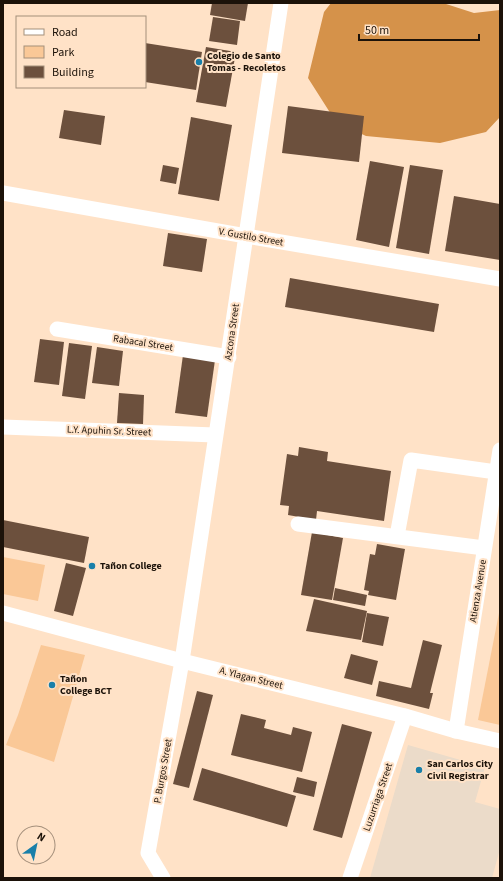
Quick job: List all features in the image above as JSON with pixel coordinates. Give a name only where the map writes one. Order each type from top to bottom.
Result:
[{"type":"street","name":"Azcona Street","points":[[182,661],[229,357],[281,3]]},
{"type":"street","name":"V. Gustilo Street","points":[[3,192],[246,236],[500,279]]},
{"type":"street","name":"Rabacal Street","points":[[57,329],[229,357]]},
{"type":"street","name":"L.Y. Apuhin Sr. Street","points":[[3,427],[216,435]]},
{"type":"street","points":[[397,536],[411,460],[499,460]]},
{"type":"street","name":"Atienza Avenue","points":[[456,731],[499,460]]},
{"type":"street","points":[[298,524],[484,548]]},
{"type":"street","name":"A. Ylagan Street","points":[[3,613],[182,661],[500,741]]},
{"type":"street","name":"P. Burgos Street","points":[[163,878],[148,853],[182,661]]},
{"type":"street","name":"Luzurriaga Street","points":[[350,878],[405,716]]},
{"type":"shaded area","points":[[331,3],[443,3],[474,13],[500,10],[500,117],[486,132],[440,143],[366,136],[336,122],[308,78],[324,12]]},
{"type":"shaded area","points":[[408,745],[485,767],[475,802],[500,809],[500,849],[492,878],[370,878]]},
{"type":"green space","points":[[3,557],[45,565],[38,601],[3,594]]},
{"type":"green space","points":[[500,608],[500,725],[478,720]]},
{"type":"green space","name":"Tañon College BCT","points":[[41,645],[85,655],[54,762],[6,745],[18,715]]},
{"type":"building","points":[[212,3],[248,3],[245,21],[210,15]]},
{"type":"building","points":[[213,17],[240,21],[237,45],[209,41]]},
{"type":"building","points":[[146,43],[202,52],[196,90],[146,82]]},
{"type":"building","points":[[206,47],[236,52],[226,107],[196,102]]},
{"type":"building","points":[[288,106],[364,116],[359,162],[282,153]]},
{"type":"building","points":[[64,110],[105,116],[101,145],[59,138]]},
{"type":"building","points":[[191,117],[232,125],[219,201],[178,194]]},
{"type":"building","points":[[370,161],[404,167],[389,247],[356,240]]},
{"type":"building","points":[[163,165],[179,168],[176,184],[160,181]]},
{"type":"building","points":[[410,165],[443,170],[429,254],[396,248]]},
{"type":"building","points":[[454,196],[500,204],[500,260],[445,251]]},
{"type":"building","points":[[168,233],[207,239],[202,272],[163,266]]},
{"type":"building","points":[[290,278],[439,304],[434,332],[285,307]]},
{"type":"building","points":[[40,339],[64,342],[59,385],[34,382]]},
{"type":"building","points":[[69,343],[92,346],[85,399],[62,396]]},
{"type":"building","points":[[97,347],[123,351],[119,386],[92,383]]},
{"type":"building","points":[[183,355],[215,360],[207,417],[175,413]]},
{"type":"building","points":[[119,393],[144,395],[143,424],[117,423]]},
{"type":"building","points":[[299,447],[328,452],[327,461],[391,471],[384,521],[317,511],[316,520],[288,515],[289,506],[280,505],[287,454],[298,456]]},
{"type":"building","points":[[3,520],[89,537],[84,563],[3,547]]},
{"type":"building","points":[[312,532],[343,538],[332,600],[301,595]]},
{"type":"building","points":[[377,544],[405,549],[396,600],[368,595],[369,591],[364,590],[370,554],[375,555]]},
{"type":"building","points":[[66,563],[86,568],[73,616],[54,611]]},
{"type":"building","points":[[335,588],[367,595],[365,606],[333,600]]},
{"type":"building","points":[[314,599],[367,611],[361,640],[306,631]]},
{"type":"building","points":[[367,613],[389,617],[383,646],[362,642]]},
{"type":"building","points":[[423,640],[442,645],[430,693],[433,693],[429,709],[376,696],[379,681],[411,688]]},
{"type":"building","points":[[351,654],[378,661],[372,685],[344,678]]},
{"type":"building","points":[[197,691],[213,695],[189,788],[173,784]]},
{"type":"building","points":[[241,714],[266,720],[264,728],[291,735],[293,727],[312,732],[302,772],[231,755]]},
{"type":"building","points":[[342,724],[372,732],[342,838],[313,830]]},
{"type":"building","points":[[202,768],[296,796],[287,827],[193,800]]},
{"type":"building","points":[[297,777],[317,782],[314,797],[293,792]]},
{"type":"place","name":"Colegio de Santo Tomas - Recoletos","points":[[199,62]]},
{"type":"place","name":"Tañon College","points":[[92,566]]},
{"type":"place","name":"Tañon College BCT","points":[[52,685]]},
{"type":"place","name":"San Carlos City Civil Registrar","points":[[419,770]]}]
